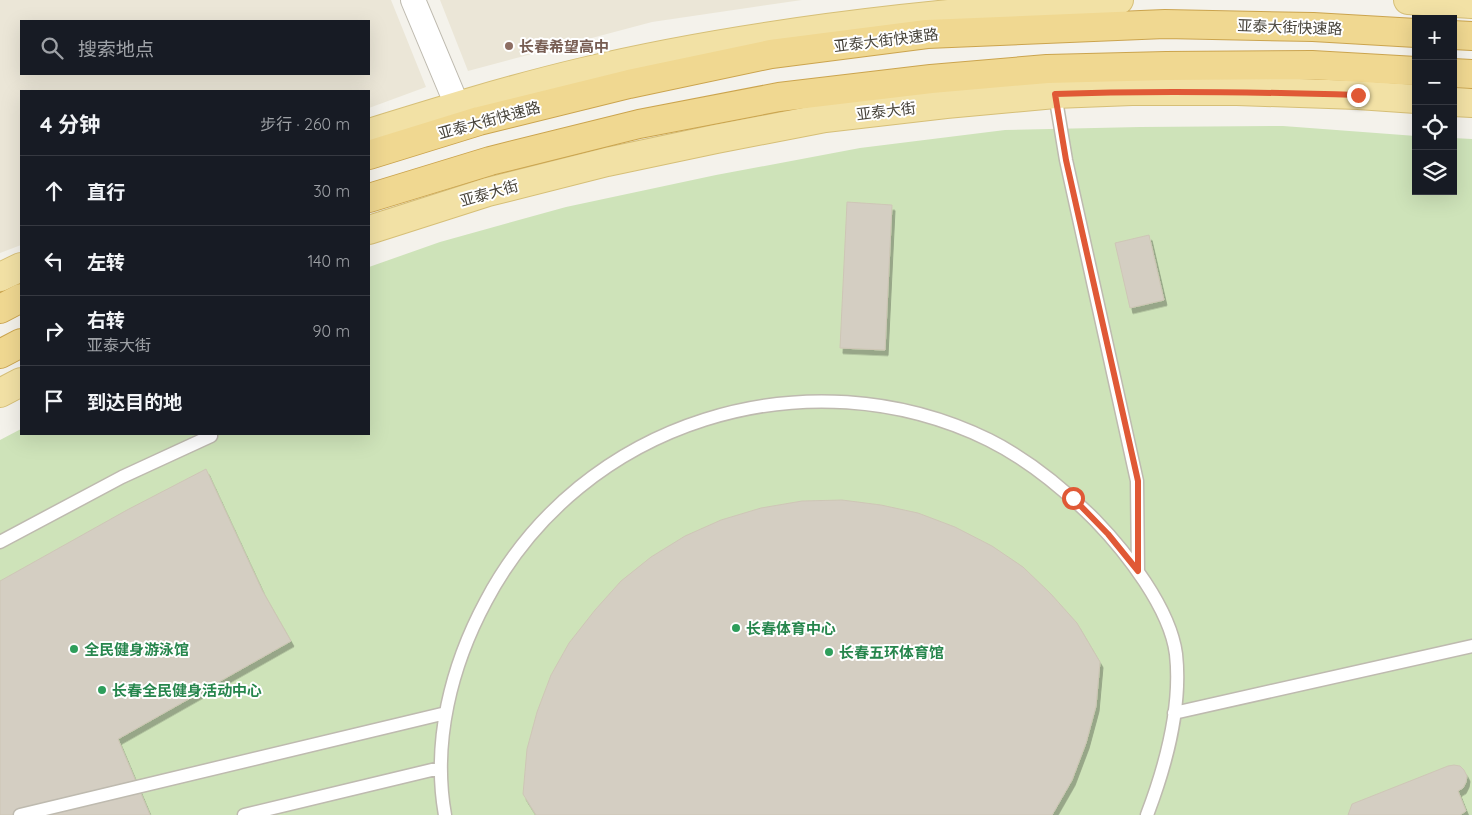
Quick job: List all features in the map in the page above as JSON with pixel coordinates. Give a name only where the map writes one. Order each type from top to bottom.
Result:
[{"type":"highway","name":"亚泰大街快速路","points":[[370,155],[479,121],[629,84],[771,54],[927,34],[1165,24],[1313,27],[1412,32]]},
{"type":"highway","points":[[1457,35],[1472,36]]},
{"type":"highway","points":[[370,198],[490,161],[630,126],[779,97],[1046,68],[1312,65],[1412,71]]},
{"type":"highway","points":[[1457,73],[1472,74]]},
{"type":"highway","points":[[0,308],[20,298]]},
{"type":"highway","points":[[0,354],[20,344]]},
{"type":"main road","points":[[370,133],[457,105],[583,72],[692,49],[815,28],[1051,4],[1120,0]]},
{"type":"main road","points":[[1408,0],[1472,4]]},
{"type":"main road","name":"亚泰大街","points":[[370,230],[488,192],[607,162],[825,118],[1055,94],[1132,91],[1237,91],[1358,95],[1412,100]]},
{"type":"main road","points":[[1457,102],[1472,104]]},
{"type":"main road","points":[[0,277],[20,267]]},
{"type":"main road","points":[[0,393],[20,383]]},
{"type":"street","points":[[413,0],[457,105]]},
{"type":"lane","points":[[1055,94],[1066,160],[1138,481],[1138,571]]},
{"type":"lane","points":[[445,815],[440,768],[446,713],[462,652],[493,586],[536,528],[590,478],[652,440],[719,414],[755,406],[825,401],[859,403],[909,412],[958,427],[1019,457],[1073,498],[1108,534],[1138,571],[1170,629],[1176,653],[1174,713],[1168,748],[1159,782],[1147,815]]},
{"type":"lane","points":[[0,542],[114,481],[211,436]]},
{"type":"lane","points":[[1174,713],[1472,646]]},
{"type":"lane","points":[[1449,651],[1472,652]]},
{"type":"lane","points":[[20,815],[446,713]]},
{"type":"lane","points":[[244,815],[440,768]]},
{"type":"shaded area","points":[[0,0],[391,0],[426,87],[370,108],[370,90],[20,90],[20,245],[0,253]]},
{"type":"shaded area","name":"长春希望高中","points":[[440,0],[802,0],[652,22],[468,71]]},
{"type":"green space","name":"长春体育中心","points":[[1283,126],[1412,136],[1412,195],[1457,195],[1457,138],[1472,139],[1472,815],[0,815],[0,440],[20,430],[20,435],[370,435],[370,267],[440,242],[566,207],[716,175],[860,148],[1005,130]]},
{"type":"building","points":[[847,202],[892,205],[885,350],[840,348]]},
{"type":"building","points":[[1149,235],[1164,300],[1130,308],[1115,243]]},
{"type":"building","name":"长春全民健身活动中心","points":[[206,469],[262,590],[291,641],[118,739],[150,815],[0,815],[0,581],[127,510]]},
{"type":"building","name":"长春五环体育馆","points":[[842,500],[881,505],[918,513],[955,527],[992,546],[1023,567],[1077,623],[1100,662],[1096,706],[1086,743],[1072,780],[1052,815],[536,815],[523,794],[527,749],[537,712],[551,675],[569,643],[621,581],[651,557],[685,536],[721,520],[761,508],[802,501]]},
{"type":"building","points":[[1454,765],[1460,766],[1467,776],[1463,788],[1458,791],[1466,811],[1460,815],[1348,815],[1352,804]]},
{"type":"place","name":"长春希望高中","points":[[509,46]]},
{"type":"place","name":"长春体育中心","points":[[736,628]]},
{"type":"place","name":"全民健身游泳馆","points":[[74,649]]},
{"type":"place","name":"长春五环体育馆","points":[[829,652]]},
{"type":"place","name":"长春全民健身活动中心","points":[[102,690]]},
{"type":"route","points":[[1073,498],[1108,534],[1138,571],[1138,481],[1066,160],[1055,94],[1132,91],[1237,91],[1358,95]]}]
